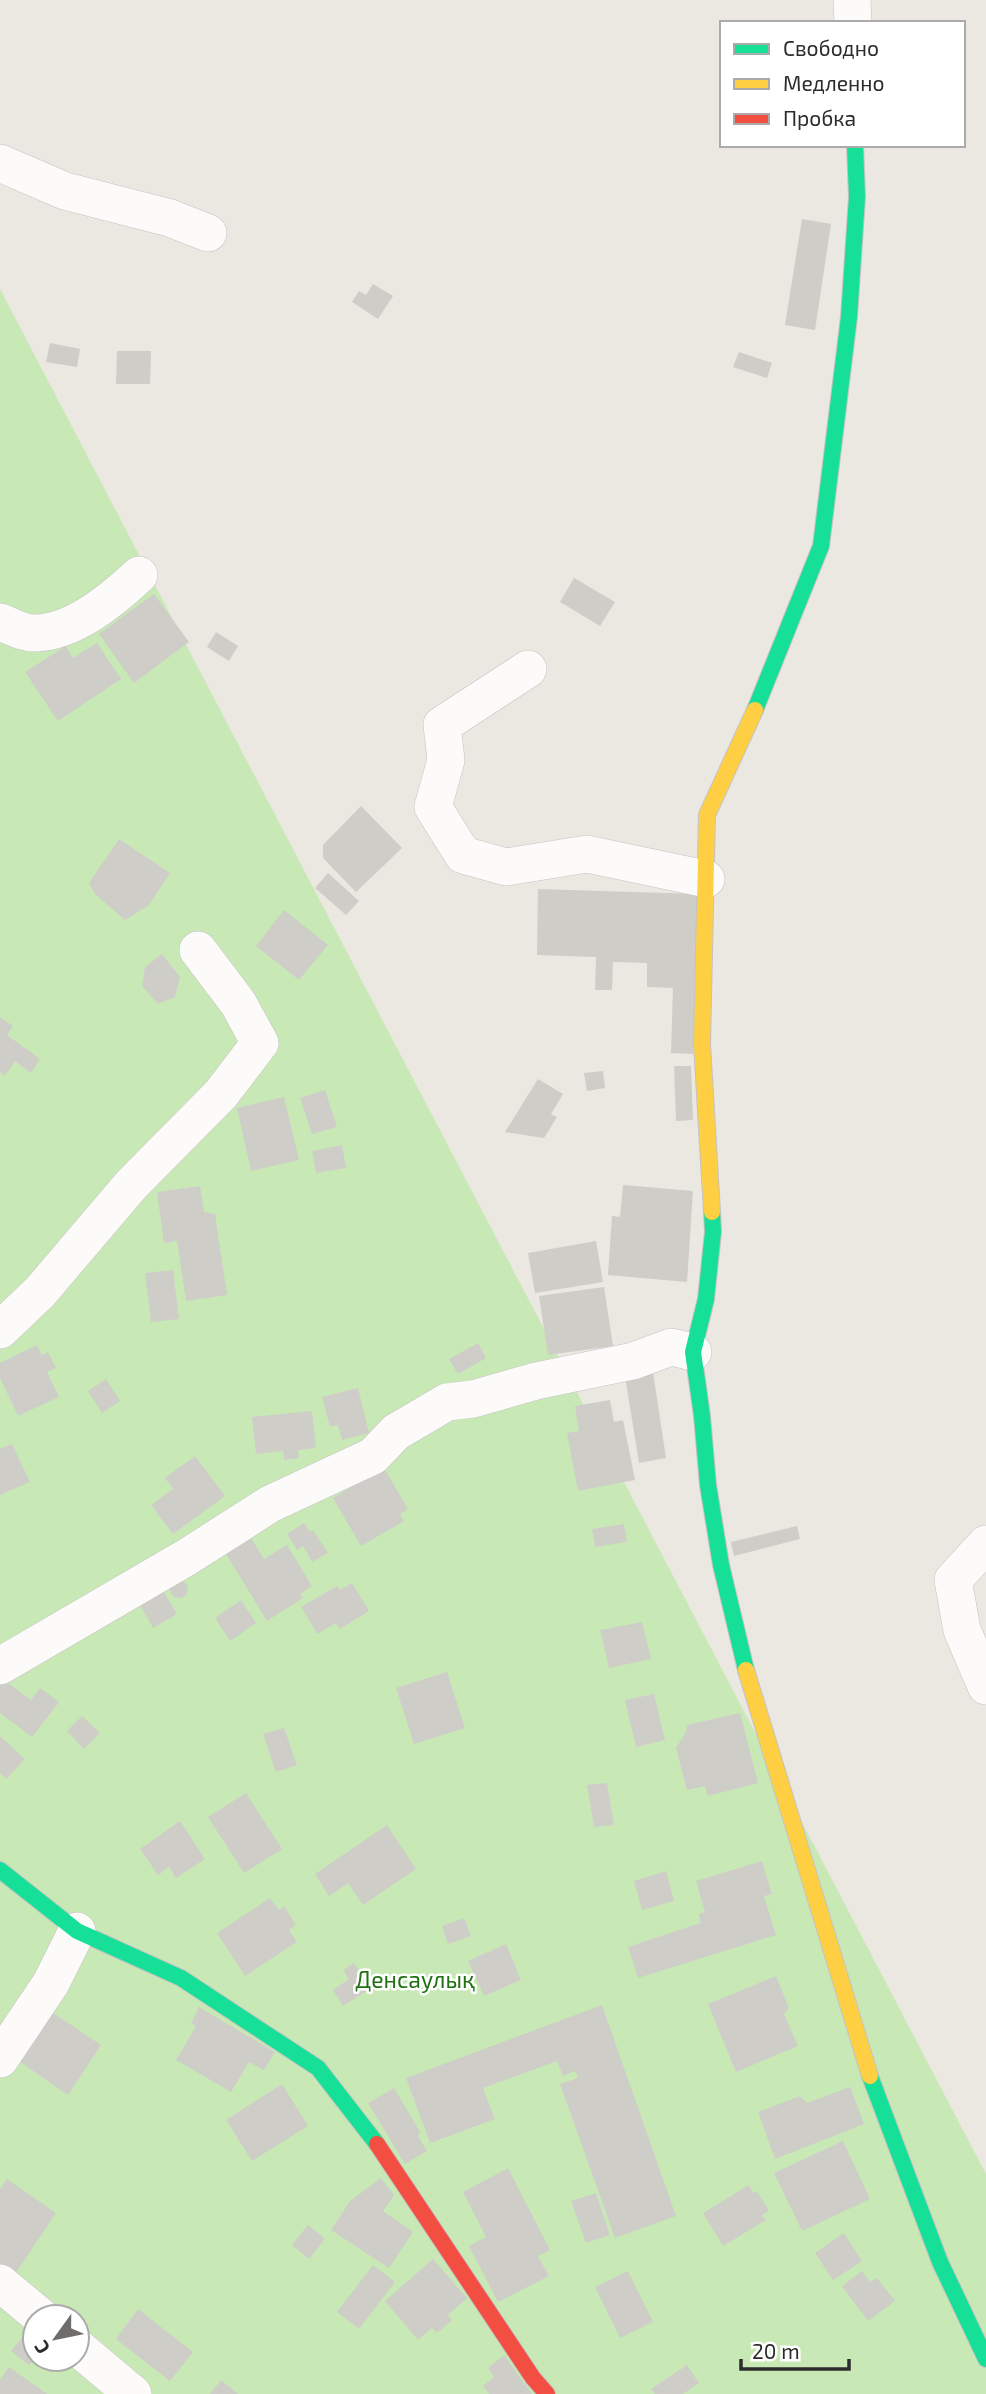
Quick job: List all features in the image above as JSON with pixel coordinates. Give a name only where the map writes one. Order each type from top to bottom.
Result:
[{"type":"street","points":[[852,0],[853,21]]},
{"type":"street","points":[[856,147],[849,317],[821,546],[750,722],[707,815],[702,1044],[713,1232],[706,1298],[693,1352],[708,1485],[721,1566],[743,1659],[874,2089],[940,2262],[986,2359]]},
{"type":"street","points":[[0,163],[65,191],[170,218],[208,233]]},
{"type":"street","points":[[0,622],[34,634],[62,629],[113,597],[139,575]]},
{"type":"street","points":[[528,669],[442,725],[446,760],[433,807],[463,855],[506,867],[587,854],[706,878]]},
{"type":"street","points":[[0,1331],[40,1293],[131,1185],[221,1094],[260,1043],[238,1003],[198,950]]},
{"type":"street","points":[[0,1666],[187,1557],[271,1504],[373,1456],[396,1432],[447,1402],[473,1399],[537,1381],[633,1361],[671,1347],[693,1352]]},
{"type":"street","points":[[986,1544],[953,1580],[962,1630],[986,1686]]},
{"type":"street","points":[[0,1870],[77,1931],[181,1978],[318,2068],[372,2137],[533,2378],[547,2394]]},
{"type":"street","points":[[0,2059],[51,1983],[77,1931]]},
{"type":"street","points":[[0,2283],[24,2303]]},
{"type":"street","points":[[91,2359],[133,2394]]},
{"type":"green space","name":"Денсаулық","points":[[0,289],[986,2174],[986,2394],[0,2394]]},
{"type":"building","points":[[802,219],[831,224],[815,330],[785,325]]},
{"type":"building","points":[[373,284],[393,296],[378,319],[352,302],[359,291],[366,295]]},
{"type":"building","points":[[50,343],[80,349],[77,367],[46,362]]},
{"type":"building","points":[[117,351],[151,351],[150,384],[116,384]]},
{"type":"building","points":[[739,352],[772,363],[767,378],[733,367]]},
{"type":"building","points":[[574,578],[615,602],[600,626],[560,602]]},
{"type":"building","points":[[154,594],[189,642],[134,683],[99,634]]},
{"type":"building","points":[[216,632],[238,646],[229,661],[207,647]]},
{"type":"building","points":[[97,643],[121,679],[58,721],[25,672],[66,646],[73,658]]},
{"type":"building","points":[[361,806],[402,848],[356,892],[323,858],[323,845]]},
{"type":"building","points":[[119,839],[170,873],[149,905],[125,920],[95,894],[89,883]]},
{"type":"building","points":[[328,873],[359,901],[346,915],[315,888]]},
{"type":"building","points":[[538,889],[697,894],[693,1054],[671,1053],[673,988],[647,987],[647,963],[613,962],[612,990],[595,990],[596,957],[537,955]]},
{"type":"building","points":[[284,910],[328,945],[299,980],[256,946]]},
{"type":"building","points":[[162,954],[180,977],[175,997],[158,1004],[142,986],[145,967]]},
{"type":"building","points":[[0,1017],[13,1026],[7,1035],[40,1059],[31,1073],[15,1061],[5,1076],[0,1072]]},
{"type":"building","points":[[674,1066],[691,1066],[693,1120],[676,1121]]},
{"type":"building","points":[[603,1071],[605,1088],[587,1091],[584,1073]]},
{"type":"building","points":[[538,1079],[563,1094],[551,1114],[557,1117],[544,1138],[505,1132]]},
{"type":"building","points":[[325,1090],[337,1127],[312,1134],[300,1098]]},
{"type":"building","points":[[284,1097],[299,1160],[251,1171],[237,1108]]},
{"type":"building","points":[[342,1145],[346,1168],[316,1173],[312,1151]]},
{"type":"building","points":[[623,1185],[693,1191],[687,1282],[608,1275],[612,1216],[620,1217]]},
{"type":"building","points":[[200,1186],[204,1212],[215,1214],[227,1295],[186,1301],[177,1241],[164,1243],[157,1192]]},
{"type":"building","points":[[596,1241],[603,1282],[535,1293],[528,1253]]},
{"type":"building","points":[[173,1270],[179,1319],[151,1322],[145,1273]]},
{"type":"building","points":[[604,1287],[613,1346],[548,1355],[539,1296]]},
{"type":"building","points":[[478,1343],[486,1358],[458,1374],[449,1359]]},
{"type":"building","points":[[37,1345],[42,1355],[48,1352],[56,1368],[47,1372],[59,1397],[18,1416],[0,1378],[0,1363]]},
{"type":"building","points":[[653,1372],[666,1458],[639,1463],[625,1376]]},
{"type":"building","points":[[106,1379],[120,1401],[102,1413],[88,1391]]},
{"type":"building","points":[[358,1388],[369,1433],[342,1440],[338,1425],[330,1427],[322,1397]]},
{"type":"building","points":[[610,1400],[614,1422],[623,1420],[635,1480],[578,1491],[567,1433],[579,1431],[575,1406]]},
{"type":"building","points":[[312,1411],[316,1448],[298,1450],[299,1458],[284,1460],[283,1451],[256,1454],[252,1417]]},
{"type":"building","points":[[12,1444],[30,1482],[0,1495],[0,1449]]},
{"type":"building","points":[[195,1456],[225,1496],[173,1534],[151,1505],[173,1489],[165,1478]]},
{"type":"building","points":[[384,1468],[408,1509],[400,1514],[404,1521],[361,1546],[333,1498]]},
{"type":"building","points":[[304,1523],[310,1532],[313,1530],[328,1553],[312,1562],[303,1546],[297,1550],[287,1534]]},
{"type":"building","points":[[624,1524],[627,1542],[595,1547],[592,1529]]},
{"type":"building","points":[[797,1526],[800,1539],[734,1556],[731,1542]]},
{"type":"building","points":[[251,1538],[264,1559],[287,1545],[312,1586],[300,1594],[303,1598],[267,1621],[226,1554]]},
{"type":"building","points":[[179,1580],[185,1583],[188,1589],[185,1595],[179,1598],[173,1595],[170,1589],[173,1583]]},
{"type":"building","points":[[352,1583],[369,1611],[340,1629],[336,1623],[317,1634],[301,1607],[337,1586],[340,1590]]},
{"type":"building","points":[[164,1592],[177,1614],[153,1628],[140,1605]]},
{"type":"building","points":[[241,1600],[256,1623],[230,1641],[215,1618]]},
{"type":"building","points":[[642,1622],[651,1659],[609,1668],[600,1630]]},
{"type":"building","points":[[447,1672],[465,1728],[414,1744],[396,1688]]},
{"type":"building","points":[[0,1677],[31,1700],[40,1688],[59,1702],[32,1737],[0,1713]]},
{"type":"building","points":[[654,1694],[665,1740],[636,1747],[625,1700]]},
{"type":"building","points":[[740,1713],[758,1783],[708,1796],[705,1786],[687,1790],[676,1748],[686,1732],[687,1725]]},
{"type":"building","points":[[82,1716],[100,1733],[84,1749],[67,1731]]},
{"type":"building","points":[[284,1728],[297,1765],[276,1772],[263,1734]]},
{"type":"building","points":[[0,1736],[25,1759],[6,1779],[0,1773]]},
{"type":"building","points":[[607,1783],[614,1825],[594,1827],[587,1785]]},
{"type":"building","points":[[246,1793],[282,1849],[244,1873],[208,1817]]},
{"type":"building","points":[[180,1821],[205,1859],[176,1878],[169,1867],[158,1875],[140,1849]]},
{"type":"building","points":[[387,1825],[416,1869],[363,1905],[348,1883],[329,1896],[315,1874]]},
{"type":"building","points":[[762,1861],[772,1894],[764,1896],[776,1935],[638,1978],[628,1947],[700,1923],[699,1914],[705,1912],[696,1881]]},
{"type":"building","points":[[666,1871],[674,1901],[642,1910],[634,1881]]},
{"type":"building","points":[[270,1898],[279,1910],[284,1906],[296,1925],[289,1930],[297,1942],[245,1976],[217,1933]]},
{"type":"building","points":[[464,1918],[471,1936],[448,1944],[442,1926]]},
{"type":"building","points":[[506,1944],[521,1980],[484,1996],[468,1961]]},
{"type":"building","points":[[354,1963],[371,1988],[343,2006],[333,1990],[349,1979],[343,1970]]},
{"type":"building","points":[[776,1976],[789,2008],[784,2014],[798,2046],[736,2072],[708,2004]]},
{"type":"building","points":[[602,2005],[676,2216],[615,2238],[560,2084],[578,2078],[575,2071],[563,2076],[557,2061],[483,2088],[495,2119],[430,2143],[406,2078]]},
{"type":"building","points":[[199,2007],[275,2052],[264,2070],[249,2062],[231,2092],[176,2060],[196,2026],[191,2023]]},
{"type":"building","points":[[49,2010],[101,2045],[68,2095],[16,2059]]},
{"type":"building","points":[[282,2084],[308,2126],[252,2161],[226,2120]]},
{"type":"building","points":[[850,2087],[864,2124],[775,2159],[758,2112],[800,2096],[807,2103]]},
{"type":"building","points":[[394,2088],[420,2132],[418,2136],[427,2151],[405,2164],[368,2103]]},
{"type":"building","points":[[843,2141],[870,2199],[802,2231],[774,2173]]},
{"type":"building","points":[[508,2168],[550,2250],[538,2256],[549,2276],[498,2302],[469,2246],[486,2237],[463,2192]]},
{"type":"building","points":[[381,2178],[394,2195],[383,2211],[413,2232],[389,2268],[331,2230],[350,2201]]},
{"type":"building","points":[[7,2179],[56,2213],[15,2274],[0,2263],[0,2189]]},
{"type":"building","points":[[749,2185],[753,2193],[757,2191],[769,2211],[762,2215],[766,2220],[723,2246],[703,2213]]},
{"type":"building","points":[[596,2193],[610,2235],[586,2243],[571,2201]]},
{"type":"building","points":[[308,2225],[325,2239],[309,2259],[292,2245]]},
{"type":"building","points":[[844,2233],[862,2261],[833,2280],[815,2253]]},
{"type":"building","points":[[433,2259],[467,2298],[448,2315],[452,2320],[437,2333],[432,2328],[418,2340],[385,2301]]},
{"type":"building","points":[[373,2265],[395,2282],[359,2329],[337,2312]]},
{"type":"building","points":[[628,2271],[653,2322],[620,2338],[595,2287]]},
{"type":"building","points":[[862,2271],[870,2282],[877,2278],[895,2301],[868,2321],[842,2286]]},
{"type":"building","points":[[138,2309],[193,2352],[170,2381],[116,2339]]},
{"type":"building","points":[[21,2339],[21,2359],[11,2351]]},
{"type":"building","points":[[504,2355],[532,2394],[489,2394],[483,2386],[494,2377],[488,2368]]},
{"type":"building","points":[[687,2365],[699,2383],[683,2394],[655,2394],[651,2389]]},
{"type":"building","points":[[9,2367],[47,2394],[0,2394],[0,2380]]},
{"type":"building","points":[[221,2380],[238,2394],[210,2394]]},
{"type":"traffic: fast","points":[[755,710],[821,546],[849,317],[857,197],[855,147]]},
{"type":"traffic: fast","points":[[712,1212],[713,1232],[706,1299],[693,1352],[708,1485],[721,1565],[746,1670]]},
{"type":"traffic: fast","points":[[0,1870],[77,1931],[181,1978],[318,2068],[377,2144]]},
{"type":"traffic: fast","points":[[870,2076],[940,2262],[986,2359]]},
{"type":"traffic: slow","points":[[712,1212],[702,1044],[707,815],[755,710]]},
{"type":"traffic: slow","points":[[746,1670],[870,2076]]},
{"type":"traffic: jam","points":[[377,2144],[533,2378],[547,2394]]}]
